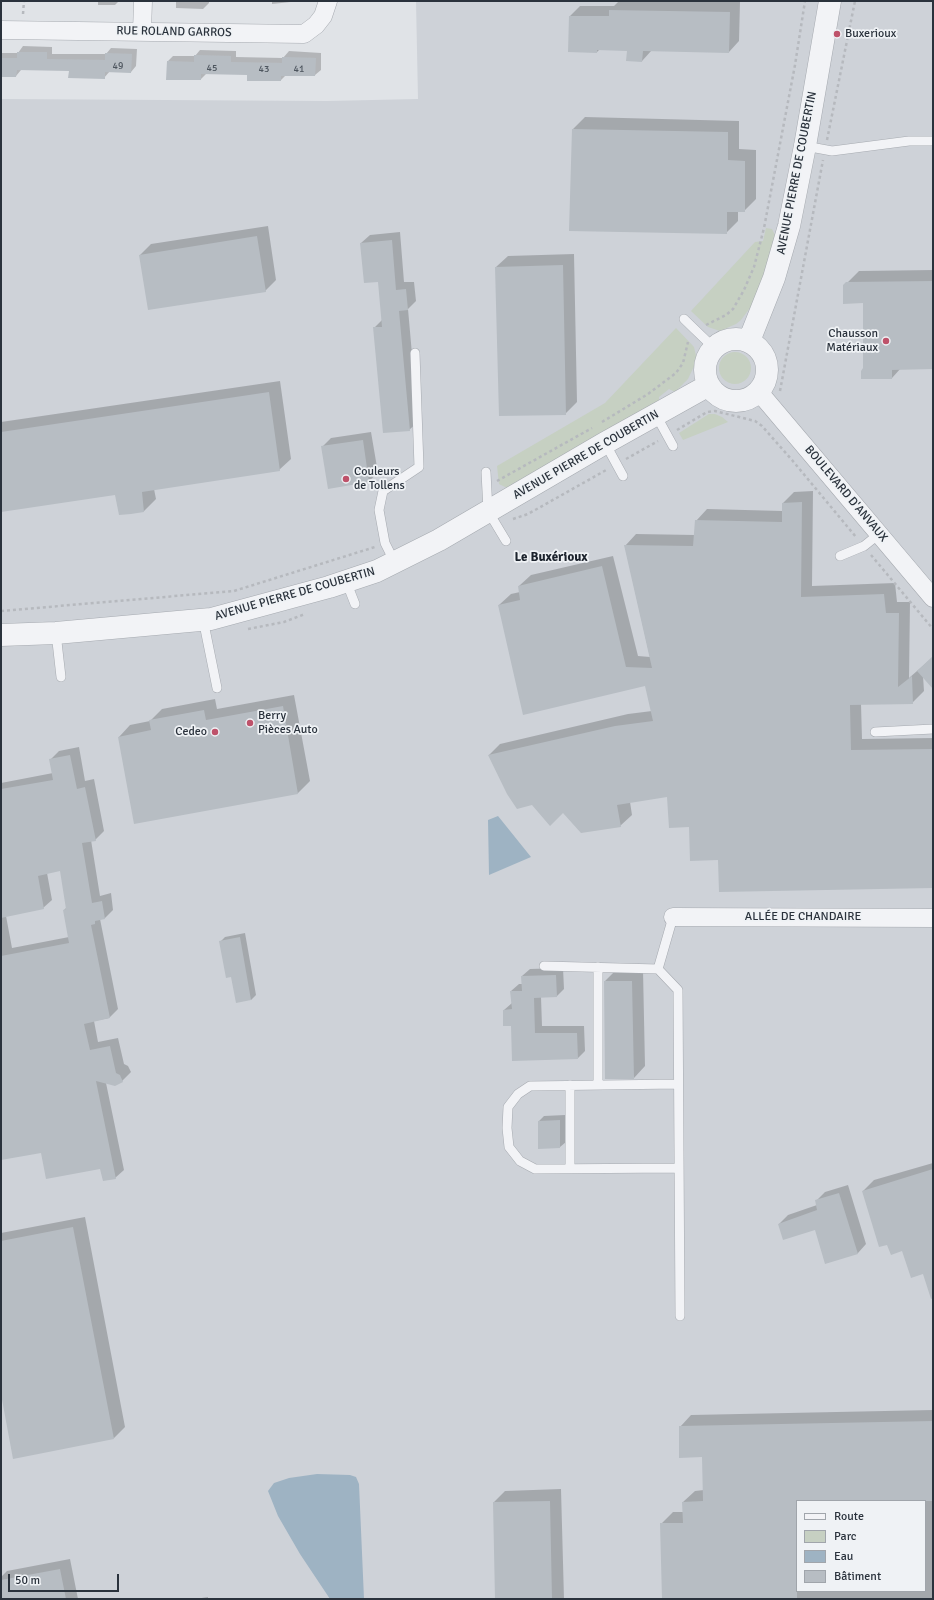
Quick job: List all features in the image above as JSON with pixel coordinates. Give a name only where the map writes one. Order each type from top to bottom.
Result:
[{"type":"street","points":[[142,32],[143,1]]},
{"type":"street","name":"RUE ROLAND GARROS","points":[[1,30],[304,34],[316,25],[324,16],[328,1]]},
{"type":"street","name":"AVENUE PIERRE DE COUBERTIN","points":[[749,341],[774,278],[789,226],[815,148],[830,1]]},
{"type":"street","points":[[730,339],[749,341],[757,346],[764,354],[767,364],[765,384],[769,392],[742,400],[732,401],[723,398],[709,385],[705,366],[708,356],[714,348],[730,339]]},
{"type":"street","name":"AVENUE PIERRE DE COUBERTIN","points":[[1,635],[56,633],[203,620],[272,603],[346,581],[395,563],[488,512],[605,443],[709,385]]},
{"type":"street","name":"BOULEVARD D'ANVAUX","points":[[769,392],[879,534],[933,598]]},
{"type":"street","name":"ALLÉE DE CHANDAIRE","points":[[673,917],[933,918]]},
{"type":"lane","points":[[815,148],[832,151],[909,141],[933,141]]},
{"type":"lane","points":[[684,319],[714,348]]},
{"type":"lane","points":[[395,563],[385,543],[379,510],[383,491],[419,467],[415,353]]},
{"type":"lane","points":[[656,415],[673,446]]},
{"type":"lane","points":[[605,443],[623,476]]},
{"type":"lane","points":[[486,472],[488,512],[506,541]]},
{"type":"lane","points":[[840,556],[864,546],[879,534]]},
{"type":"lane","points":[[346,581],[355,604]]},
{"type":"lane","points":[[203,620],[217,688]]},
{"type":"lane","points":[[56,633],[61,677]]},
{"type":"lane","points":[[876,732],[933,729]]},
{"type":"lane","points":[[658,969],[673,917]]},
{"type":"lane","points":[[544,966],[658,969],[678,990],[680,1316]]},
{"type":"lane","points":[[598,967],[598,1085]]},
{"type":"lane","points":[[678,1084],[530,1086],[518,1094],[508,1107],[507,1128],[509,1147],[520,1161],[536,1169],[679,1168]]},
{"type":"lane","points":[[570,1085],[570,1168]]},
{"type":"path","points":[[705,326],[709,322],[726,315],[733,309],[744,290],[754,267],[764,228],[795,65],[805,1]]},
{"type":"path","points":[[769,392],[815,148],[855,1]]},
{"type":"path","points":[[486,487],[602,422],[665,383],[680,368],[688,342]]},
{"type":"path","points":[[755,421],[762,426],[792,460],[933,629]]},
{"type":"path","points":[[1,611],[234,591],[362,552],[385,543]]},
{"type":"shaded area","points":[[416,1],[933,1],[933,1599],[1,1599],[1,99],[327,101],[418,99]]},
{"type":"green space","points":[[766,228],[772,229],[776,237],[756,300],[741,320],[736,324],[720,331],[708,327],[691,311],[755,242],[763,241]]},
{"type":"green space","points":[[676,328],[694,347],[697,360],[688,379],[675,392],[669,389],[659,397],[659,404],[511,490],[499,484],[497,466],[605,403]]},
{"type":"green space","points":[[732,352],[738,352],[748,359],[751,368],[750,374],[744,381],[738,384],[732,384],[722,377],[719,371],[719,365],[726,355]]},
{"type":"green space","points":[[709,414],[715,414],[728,422],[683,440],[679,433]]},
{"type":"water","points":[[498,816],[531,857],[489,875],[488,820]]},
{"type":"water","points":[[317,1474],[350,1475],[356,1477],[359,1484],[364,1599],[330,1599],[300,1554],[278,1516],[268,1491],[274,1483],[289,1478]]},
{"type":"building","points":[[609,10],[730,12],[729,53],[643,51],[642,62],[626,61],[627,51],[597,50],[597,53],[568,52],[569,16],[609,16]]},
{"type":"building","points":[[17,52],[47,52],[47,59],[105,60],[105,53],[132,54],[131,73],[105,72],[105,79],[68,78],[69,71],[17,70],[16,77],[1,77],[1,58],[17,58]]},
{"type":"building","points":[[194,55],[231,56],[231,62],[282,63],[282,57],[316,58],[315,76],[281,76],[281,81],[247,81],[247,75],[201,74],[201,80],[166,80],[167,61],[194,62]]},
{"type":"building","points":[[572,129],[728,132],[728,160],[745,161],[745,212],[727,212],[727,234],[569,231]]},
{"type":"building","points":[[257,236],[266,292],[148,310],[139,255]]},
{"type":"building","points":[[392,240],[396,290],[406,289],[408,310],[399,311],[410,431],[383,433],[373,327],[382,327],[378,282],[364,283],[360,243]]},
{"type":"building","points":[[563,265],[566,415],[499,416],[495,267]]},
{"type":"building","points":[[933,281],[933,369],[892,370],[892,379],[861,379],[861,371],[863,368],[863,303],[843,304],[843,285],[846,282]]},
{"type":"building","points":[[269,392],[280,471],[142,492],[144,512],[131,514],[119,515],[115,495],[1,512],[1,432]]},
{"type":"building","points":[[363,440],[369,482],[328,489],[321,446]]},
{"type":"building","points":[[802,502],[801,597],[884,594],[886,613],[899,613],[898,687],[912,676],[913,704],[850,705],[851,750],[933,749],[933,888],[719,892],[718,860],[690,861],[689,827],[669,828],[667,797],[617,805],[621,827],[581,833],[563,813],[550,826],[532,805],[517,809],[507,794],[488,755],[615,726],[653,721],[645,686],[523,715],[498,605],[520,600],[518,586],[602,566],[626,667],[652,668],[624,545],[693,546],[695,520],[782,522],[782,503]]},
{"type":"building","points":[[933,656],[933,689],[917,671]]},
{"type":"building","points":[[283,706],[298,794],[134,824],[118,737],[151,730],[149,720],[204,710],[206,720]]},
{"type":"building","points":[[70,755],[77,789],[85,787],[96,841],[82,843],[92,903],[102,901],[105,919],[95,921],[95,924],[91,925],[110,1018],[84,1024],[90,1050],[110,1046],[116,1073],[120,1075],[123,1082],[115,1086],[96,1081],[116,1179],[103,1181],[100,1169],[46,1179],[41,1153],[1,1160],[1,956],[69,943],[63,910],[66,909],[60,871],[38,876],[44,909],[1,918],[1,789],[53,780],[49,759]]},
{"type":"building","points":[[240,937],[251,1000],[236,1003],[231,977],[226,978],[219,941]]},
{"type":"building","points":[[556,975],[557,997],[534,998],[535,1033],[577,1033],[578,1059],[512,1061],[511,1026],[503,1026],[503,1010],[512,1009],[510,991],[522,991],[521,976]]},
{"type":"building","points":[[604,981],[632,981],[634,1079],[605,1079]]},
{"type":"building","points":[[560,1120],[560,1148],[538,1149],[538,1121]]},
{"type":"building","points":[[933,1169],[933,1298],[931,1299],[923,1274],[911,1278],[902,1251],[891,1255],[887,1245],[879,1247],[862,1191]]},
{"type":"building","points":[[839,1193],[858,1254],[825,1264],[815,1230],[783,1240],[778,1224],[817,1210],[815,1200]]},
{"type":"building","points":[[73,1227],[114,1439],[13,1459],[1,1394],[1,1241]]},
{"type":"building","points":[[933,1421],[933,1501],[796,1500],[797,1599],[662,1599],[660,1523],[683,1523],[682,1502],[703,1501],[702,1457],[679,1458],[679,1426]]},
{"type":"building","points":[[550,1501],[552,1599],[495,1599],[493,1502]]},
{"type":"building","points":[[60,1569],[66,1599],[1,1599],[1,1580]]},
{"type":"place","name":"Buxerioux","points":[[837,34]]},
{"type":"place","name":"Chausson Matériaux","points":[[886,341]]},
{"type":"place","name":"Couleurs de Tollens","points":[[346,479]]},
{"type":"place","name":"Berry Pièces Auto","points":[[250,723]]},
{"type":"place","name":"Cedeo","points":[[215,732]]},
{"type":"district","name":"Le Buxérioux","points":[[551,558]]}]
